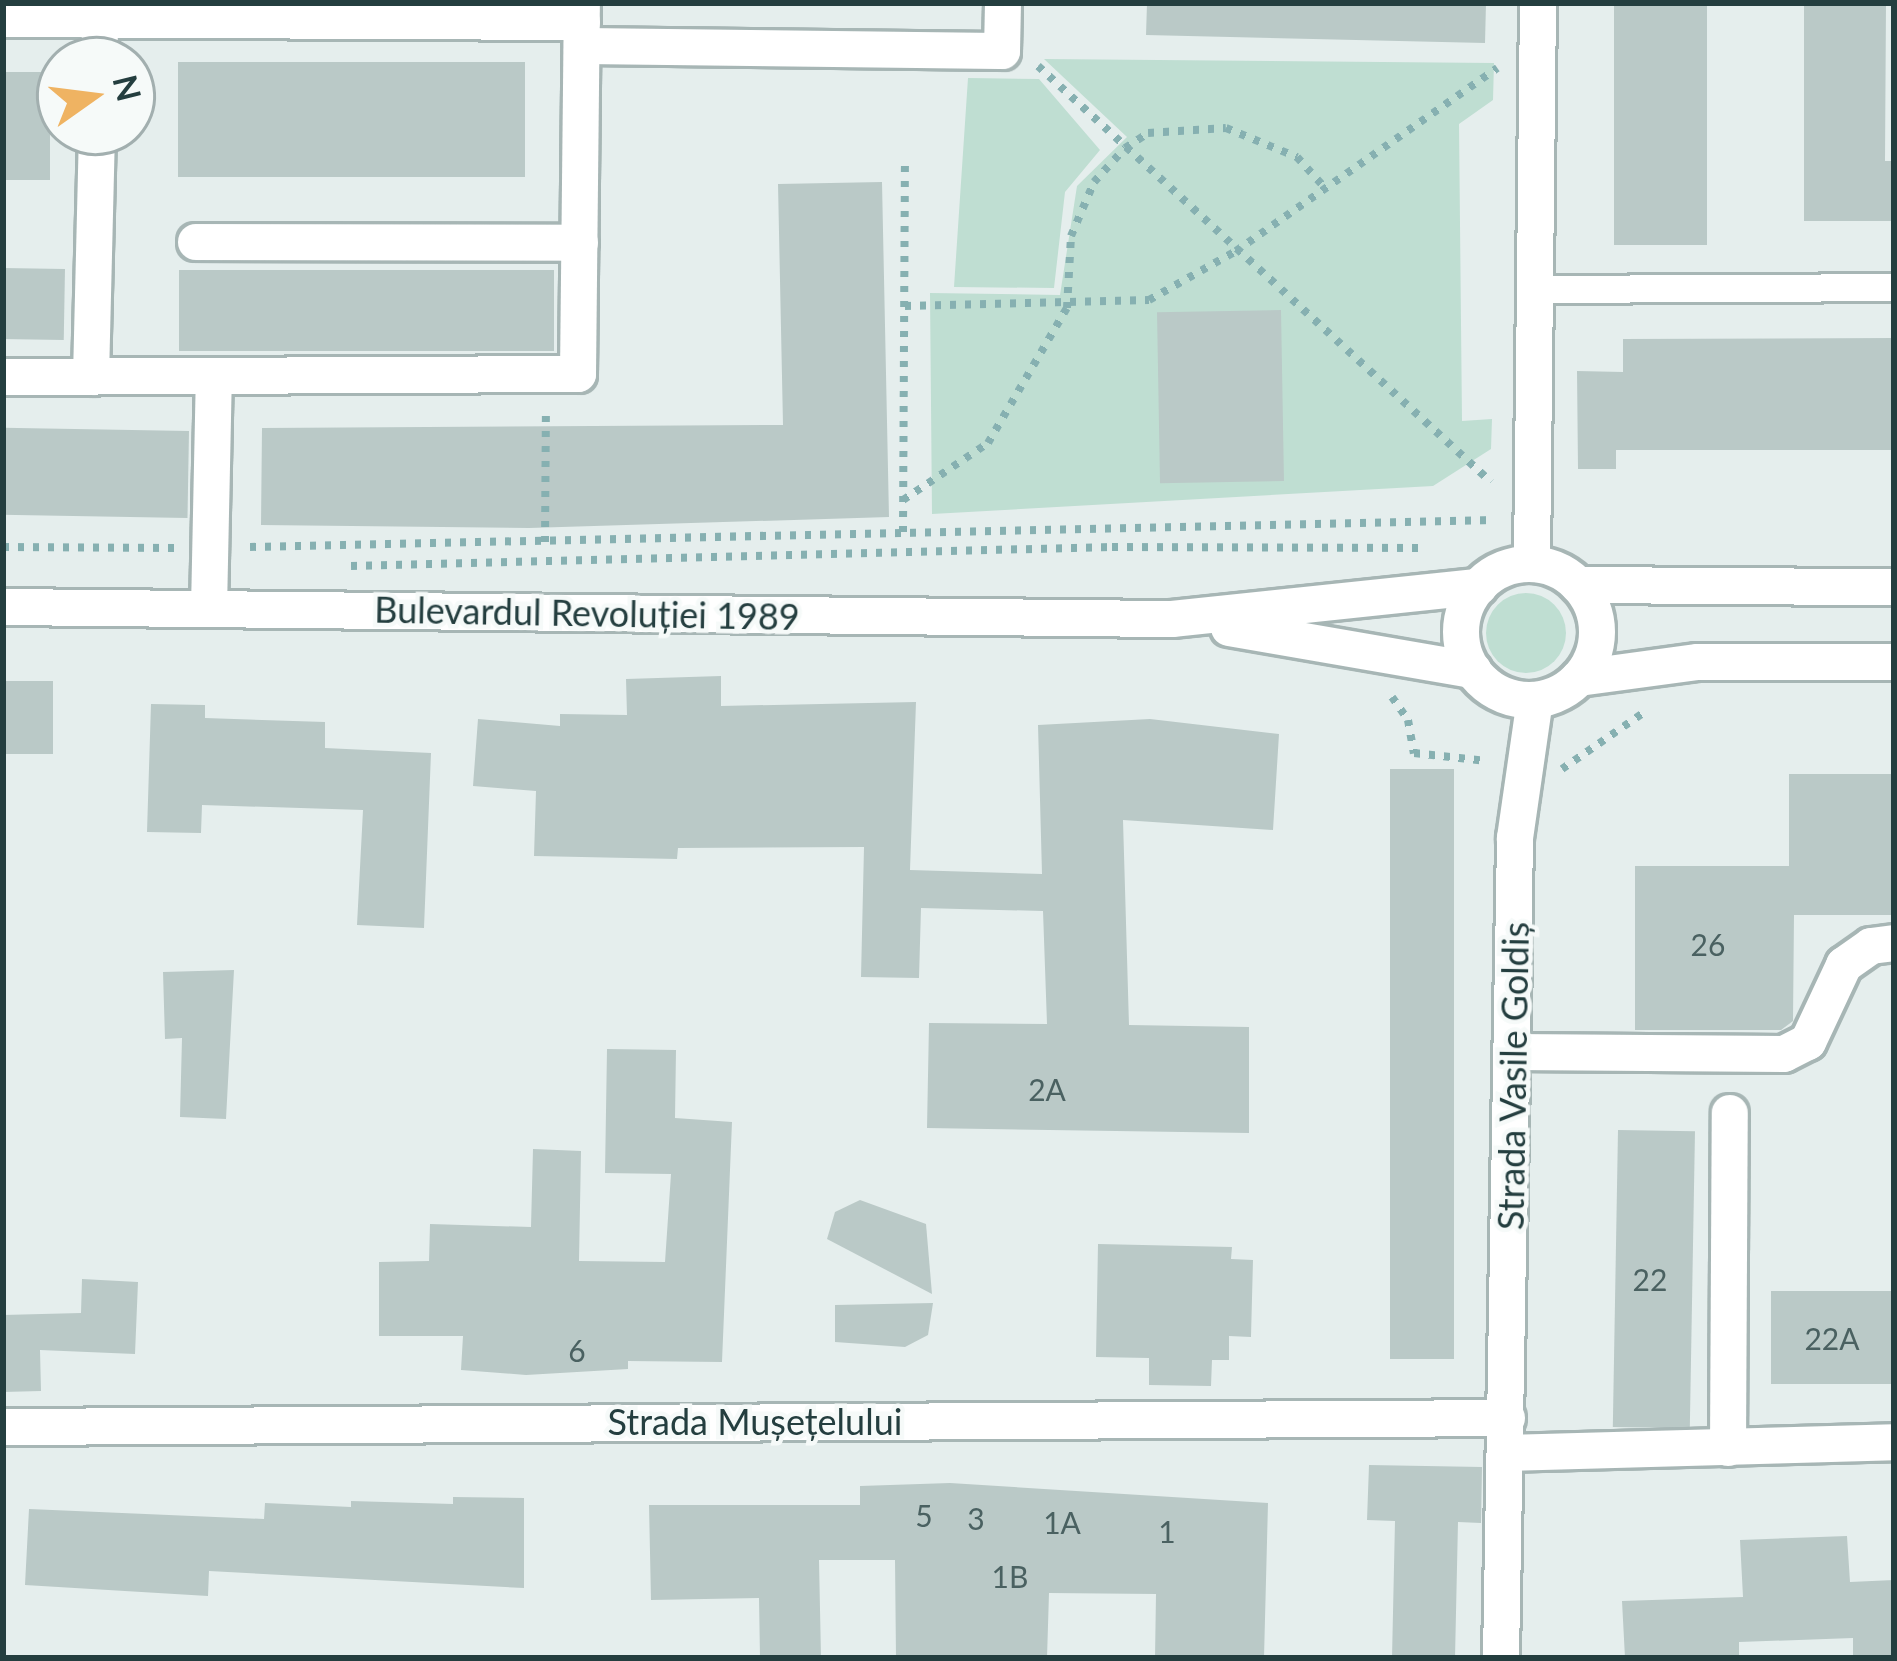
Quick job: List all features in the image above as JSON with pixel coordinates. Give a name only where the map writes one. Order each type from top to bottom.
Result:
[{"type":"street","points":[[3,19],[101,11],[582,24],[1001,51],[1003,3]]},
{"type":"street","points":[[1532,564],[1538,21]]},
{"type":"street","points":[[3,377],[578,374],[582,24]]},
{"type":"street","points":[[91,377],[97,156]]},
{"type":"street","points":[[196,242],[580,243]]},
{"type":"street","points":[[209,609],[214,376]]},
{"type":"street","points":[[1894,587],[1578,585],[1532,564],[1478,587],[1461,628],[1473,670],[1500,694],[1535,700],[1579,678],[1698,662],[1894,662]]},
{"type":"street","points":[[1578,585],[1596,622],[1591,662],[1579,678]]},
{"type":"street","name":"Bulevardul Revoluției 1989","points":[[3,607],[1172,619],[1478,587]]},
{"type":"street","name":"Bulevardul Revoluției 1989","points":[[1172,619],[1473,670]]},
{"type":"street","name":"Strada Vasile Goldiș","points":[[1502,1658],[1517,790],[1535,700]]},
{"type":"street","points":[[1514,1052],[1784,1054],[1808,1042],[1844,965],[1871,946],[1894,943]]},
{"type":"street","points":[[1728,1448],[1730,1113]]},
{"type":"street","name":"Strada Mușețelului","points":[[3,1427],[1507,1436]]},
{"type":"street","points":[[1507,1436],[1728,1448],[1894,1442]]},
{"type":"lane","points":[[1536,289],[1894,287]]},
{"type":"path","points":[[905,306],[1067,308],[1149,300],[1236,251],[1326,189],[1538,21]]},
{"type":"path","points":[[1001,51],[1028,56],[1532,519]]},
{"type":"path","points":[[903,500],[988,442],[1067,308],[1071,236],[1094,182],[1125,148],[1148,133],[1188,127],[1242,131],[1297,157],[1326,189]]},
{"type":"path","points":[[903,532],[905,158]]},
{"type":"path","points":[[544,542],[546,375]]},
{"type":"path","points":[[3,547],[544,542],[1532,519]]},
{"type":"path","points":[[341,566],[1435,548]]},
{"type":"path","points":[[1369,690],[1390,695],[1408,720],[1414,753],[1503,763]]},
{"type":"path","points":[[1548,767],[1570,770],[1652,707]]},
{"type":"green space","points":[[1044,59],[1494,63],[1493,100],[1459,124],[1462,421],[1492,419],[1491,449],[1433,486],[932,514],[930,293],[1060,295],[1077,186],[1127,137]]},
{"type":"green space","points":[[968,78],[1039,79],[1100,150],[1065,192],[1054,288],[954,287]]},
{"type":"green space","points":[[1526,593],[1554,605],[1566,633],[1554,661],[1526,673],[1498,661],[1486,633],[1498,605]]},
{"type":"building","points":[[1147,3],[1486,3],[1485,43],[1146,35]]},
{"type":"building","points":[[1614,3],[1707,3],[1707,245],[1614,245]]},
{"type":"building","points":[[1804,3],[1886,3],[1885,161],[1894,161],[1894,221],[1804,221]]},
{"type":"building","points":[[178,62],[525,62],[525,177],[178,177]]},
{"type":"building","points":[[3,72],[36,72],[36,156],[50,156],[50,180],[3,180]]},
{"type":"building","points":[[882,182],[889,517],[529,528],[261,525],[262,428],[783,425],[778,184]]},
{"type":"building","points":[[3,268],[65,269],[64,340],[3,339]]},
{"type":"building","points":[[179,270],[554,270],[554,351],[179,351]]},
{"type":"building","points":[[1281,310],[1284,481],[1160,483],[1157,312]]},
{"type":"building","points":[[1894,338],[1894,450],[1616,450],[1616,469],[1578,469],[1577,371],[1623,372],[1623,339]]},
{"type":"building","points":[[3,428],[189,431],[187,518],[3,515]]},
{"type":"building","points":[[721,676],[721,706],[916,702],[910,870],[1042,874],[1038,725],[1150,719],[1279,734],[1273,830],[1123,820],[1129,1025],[1249,1027],[1249,1133],[927,1128],[929,1023],[1047,1024],[1043,911],[921,908],[919,978],[861,977],[864,847],[678,848],[677,859],[534,856],[536,791],[473,786],[478,719],[560,726],[560,714],[627,715],[626,679]]},
{"type":"building","points":[[3,681],[53,681],[53,754],[3,754]]},
{"type":"building","points":[[151,704],[205,705],[205,718],[325,722],[325,748],[431,753],[424,928],[357,925],[363,810],[202,805],[201,833],[147,832]]},
{"type":"building","points":[[1390,769],[1454,769],[1454,1359],[1390,1359]]},
{"type":"building","points":[[1789,774],[1894,774],[1894,915],[1794,915],[1793,1021],[1781,1030],[1635,1030],[1635,866],[1789,866]]},
{"type":"building","points":[[234,970],[226,1119],[180,1117],[182,1038],[165,1039],[163,972]]},
{"type":"building","points":[[607,1049],[676,1050],[675,1118],[732,1122],[722,1362],[628,1361],[628,1369],[526,1375],[461,1370],[463,1336],[379,1336],[379,1262],[429,1261],[430,1224],[531,1227],[533,1149],[581,1151],[579,1261],[665,1262],[671,1174],[605,1173]]},
{"type":"building","points":[[1618,1130],[1695,1131],[1690,1428],[1613,1427]]},
{"type":"building","points":[[860,1200],[926,1224],[932,1294],[827,1239],[835,1212]]},
{"type":"building","points":[[1098,1244],[1232,1247],[1231,1259],[1253,1260],[1251,1337],[1229,1336],[1229,1360],[1212,1360],[1211,1386],[1149,1385],[1149,1358],[1096,1357]]},
{"type":"building","points":[[82,1279],[138,1282],[135,1354],[40,1350],[41,1391],[3,1392],[3,1315],[81,1313]]},
{"type":"building","points":[[1771,1291],[1894,1291],[1894,1384],[1771,1384]]},
{"type":"building","points":[[933,1303],[928,1335],[905,1347],[835,1342],[835,1305]]},
{"type":"building","points":[[1369,1465],[1482,1467],[1481,1523],[1458,1522],[1455,1658],[1392,1658],[1395,1521],[1367,1520]]},
{"type":"building","points":[[950,1483],[1268,1503],[1264,1658],[1155,1658],[1156,1594],[1049,1593],[1047,1658],[896,1658],[895,1560],[819,1560],[821,1658],[760,1658],[759,1598],[651,1600],[649,1505],[860,1505],[860,1486]]},
{"type":"building","points":[[453,1497],[524,1498],[524,1588],[209,1571],[208,1596],[25,1585],[29,1509],[264,1519],[265,1503],[453,1504]]},
{"type":"building","points":[[1847,1536],[1850,1582],[1894,1580],[1894,1658],[1853,1658],[1853,1638],[1739,1642],[1739,1658],[1625,1658],[1622,1601],[1743,1597],[1740,1540]]}]
